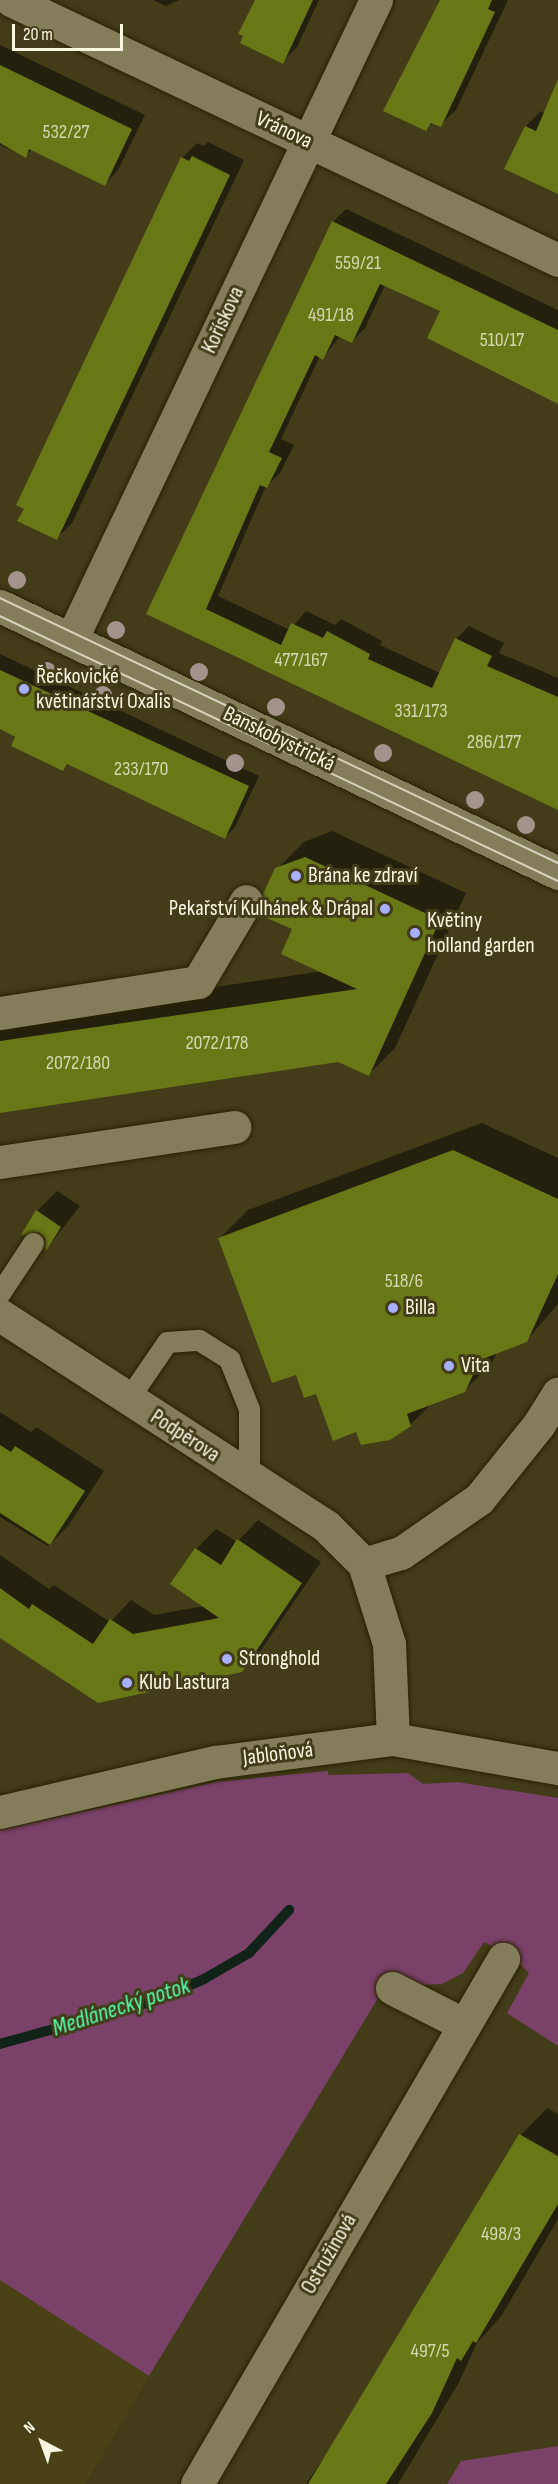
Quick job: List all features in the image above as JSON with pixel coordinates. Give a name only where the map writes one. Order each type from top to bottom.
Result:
[{"type":"street","name":"Vránova","points":[[11,0],[558,260]]},
{"type":"street","name":"Kořískova","points":[[71,640],[376,0]]},
{"type":"street","name":"Banskobystrická","points":[[0,606],[558,873]]},
{"type":"street","points":[[0,1013],[198,982],[246,901]]},
{"type":"street","points":[[0,1161],[234,1127]]},
{"type":"street","name":"Podpěrova","points":[[0,1315],[326,1526],[364,1564],[389,1644],[393,1739]]},
{"type":"street","points":[[364,1564],[401,1553],[479,1499],[539,1424],[558,1393]]},
{"type":"street","name":"Jabloňová","points":[[0,1812],[215,1762],[393,1739],[558,1768]]},
{"type":"street","name":"Ostružinová","points":[[197,2484],[463,2024],[503,1959]]},
{"type":"street","points":[[392,1988],[463,2024]]},
{"type":"lane","points":[[0,1293],[33,1243]]},
{"type":"lane","points":[[128,1399],[167,1342],[199,1340],[229,1359],[249,1409],[249,1477]]},
{"type":"shaded area","points":[[328,1771],[328,1775],[408,1773],[423,1784],[457,1782],[558,1798],[558,2046],[507,2013],[529,1973],[513,1957],[484,1942],[463,1973],[442,1984],[418,1985],[392,1975],[149,2376],[0,2280],[0,1830],[217,1782]]},
{"type":"shaded area","points":[[0,2280],[149,2376],[85,2484],[0,2484]]},
{"type":"shaded area","points":[[558,2446],[558,2484],[447,2484],[461,2461]]},
{"type":"building","points":[[255,0],[313,0],[283,64],[240,43],[243,36],[238,34]]},
{"type":"building","points":[[440,0],[492,0],[488,9],[495,12],[441,127],[431,123],[426,131],[383,111]]},
{"type":"building","points":[[0,65],[132,129],[105,186],[29,149],[26,158],[0,143]]},
{"type":"building","points":[[558,79],[558,194],[504,169],[525,126],[536,131]]},
{"type":"building","points":[[192,156],[230,175],[57,540],[17,521],[24,509],[16,505],[181,157],[189,161]]},
{"type":"building","points":[[332,221],[558,330],[558,404],[427,338],[440,311],[380,284],[352,343],[335,335],[323,360],[315,355],[269,452],[282,458],[267,488],[260,485],[206,609],[281,645],[291,623],[323,638],[327,631],[370,654],[368,659],[432,688],[455,638],[492,656],[487,666],[558,697],[558,810],[146,614]]},
{"type":"building","points":[[0,670],[249,786],[225,839],[67,764],[63,771],[11,746],[15,737],[0,729]]},
{"type":"building","points":[[305,857],[440,920],[369,1076],[338,1062],[0,1113],[0,1041],[357,989],[281,954],[292,929],[260,915],[263,894],[275,868]]},
{"type":"building","name":"Billa","points":[[453,1150],[558,1199],[558,1274],[527,1342],[480,1360],[465,1392],[407,1414],[411,1426],[390,1440],[361,1445],[356,1432],[333,1441],[316,1394],[304,1398],[296,1375],[272,1383],[218,1238]]},
{"type":"building","points":[[36,1210],[61,1227],[46,1251],[45,1238],[39,1232],[21,1235]]},
{"type":"building","points":[[0,1445],[11,1452],[15,1446],[85,1491],[50,1545],[0,1513]]},
{"type":"building","points":[[237,1539],[302,1583],[242,1672],[98,1703],[0,1638],[0,1588],[29,1609],[32,1604],[93,1644],[110,1619],[133,1634],[219,1618],[170,1584],[195,1548],[221,1565]]},
{"type":"building","points":[[519,2134],[558,2156],[558,2204],[476,2343],[473,2341],[461,2361],[457,2358],[432,2413],[386,2484],[308,2484]]},
{"type":"waterway","name":"Medlánecký potok","points":[[0,2044],[154,2001],[204,1979],[249,1953],[289,1910]]},
{"type":"tram line","points":[[0,598],[558,863]]},
{"type":"tram line","points":[[0,616],[558,881]]},
{"type":"place","name":"Řečkovické květinářství Oxalis","points":[[24,689]]},
{"type":"place","name":"Brána ke zdraví","points":[[296,876]]},
{"type":"place","name":"Pekařství Kulhánek & Drápal","points":[[385,909]]},
{"type":"place","name":"Květiny holland garden","points":[[415,933]]},
{"type":"place","name":"Billa","points":[[393,1308]]},
{"type":"place","name":"Vita","points":[[449,1366]]},
{"type":"place","name":"Stronghold","points":[[227,1659]]},
{"type":"place","name":"Klub Lastura","points":[[127,1683]]}]
